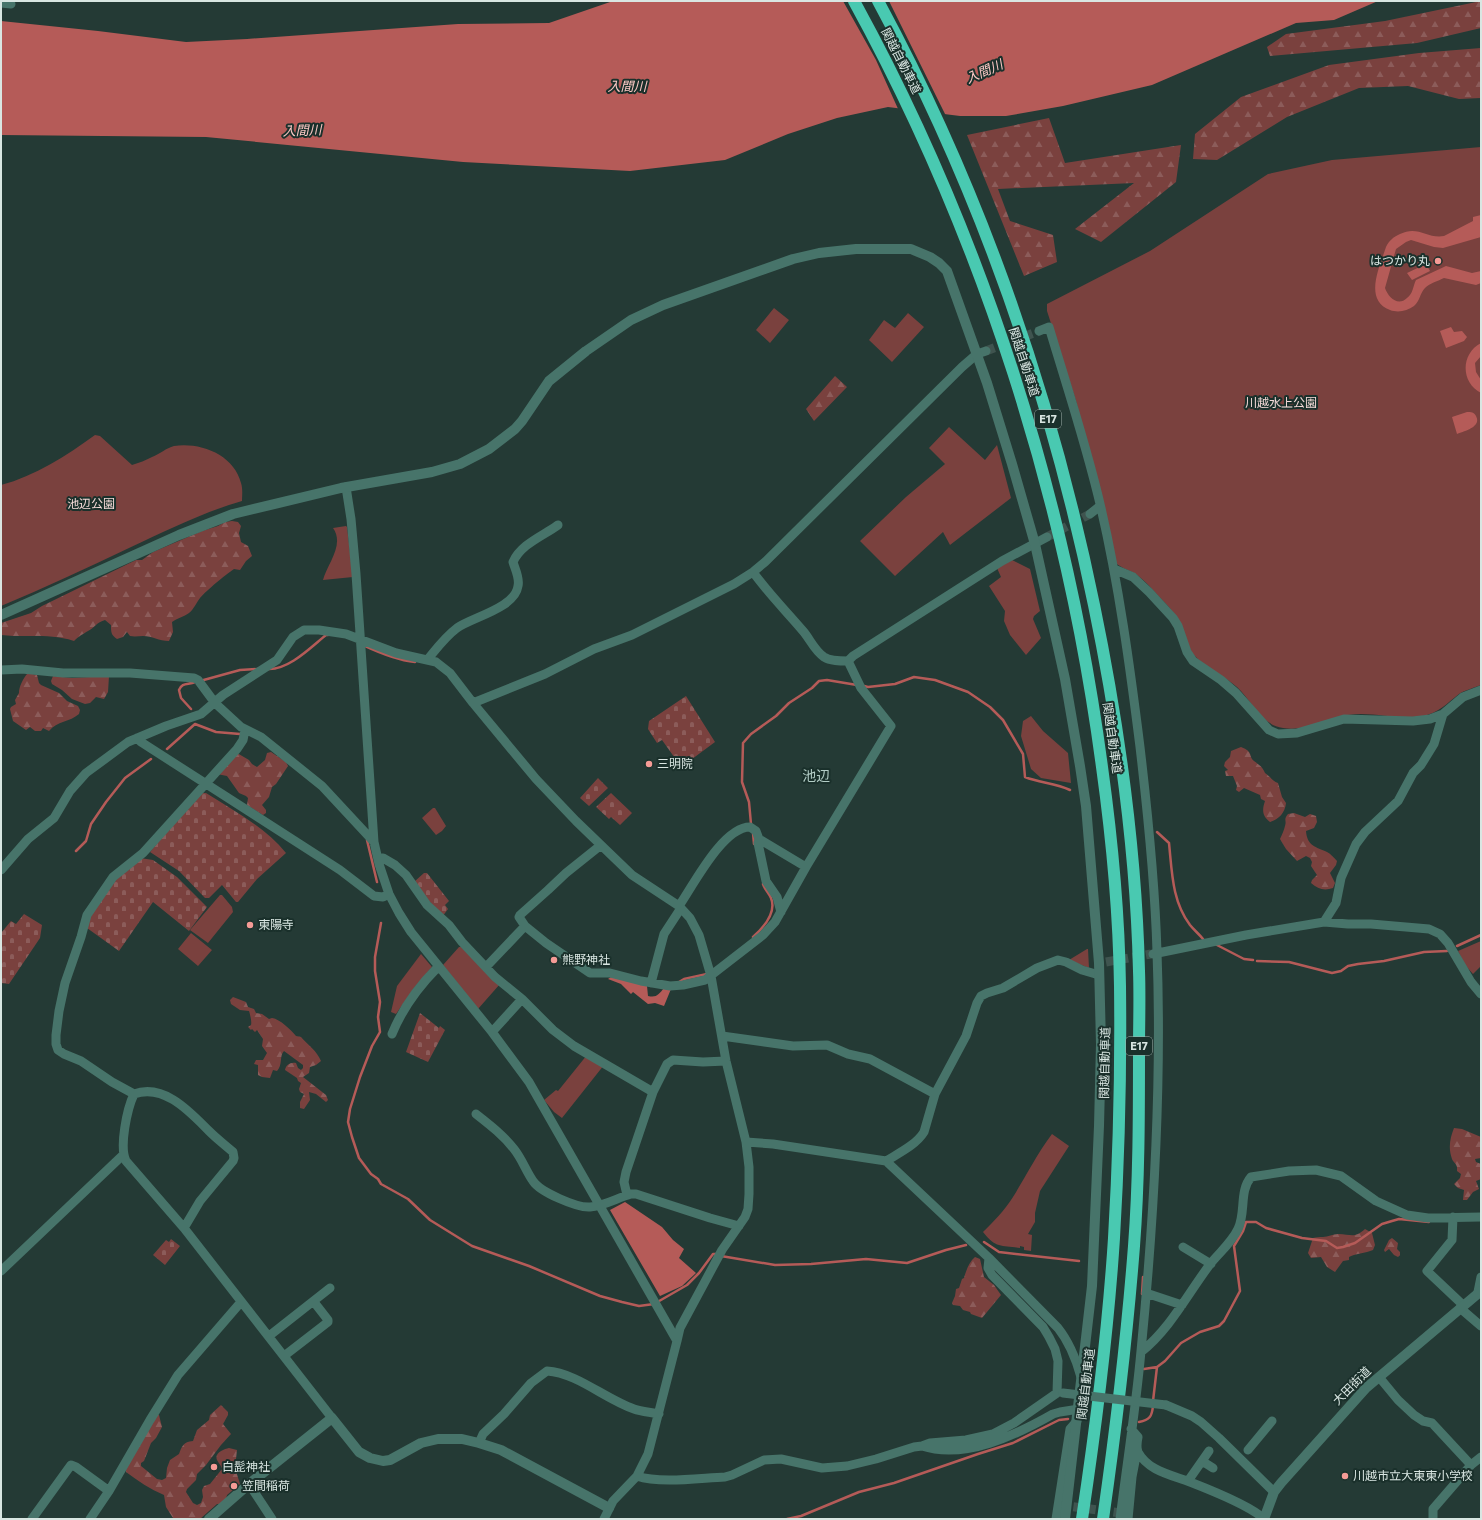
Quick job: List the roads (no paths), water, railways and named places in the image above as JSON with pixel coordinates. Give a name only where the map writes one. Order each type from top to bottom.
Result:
[{"type":"highway","name":"関越自動車道","points":[[854,1],[904,97],[932,158],[977,267],[1010,362],[1039,459],[1064,554],[1085,656],[1097,730],[1110,823],[1116,901],[1120,984],[1118,1141],[1114,1239],[1105,1337],[1097,1410],[1082,1519]]},
{"type":"highway","name":"関越自動車道","points":[[878,1],[949,145],[997,265],[1029,355],[1058,453],[1083,550],[1102,641],[1116,720],[1130,822],[1139,971],[1139,1108],[1134,1242],[1127,1323],[1118,1413],[1103,1519]]},
{"type":"street","points":[[1,3],[12,4]]},
{"type":"street","points":[[1,616],[152,547],[216,520],[256,508],[346,487],[432,472],[460,464],[489,449],[515,429],[553,377],[631,320],[663,305],[793,259],[819,253],[856,249],[903,248],[911,249],[930,257],[939,263],[947,271],[981,353],[1035,544],[1056,634],[1080,766],[1086,806],[1103,963],[1099,975],[1101,1044],[1095,1253],[1082,1379],[1065,1519]]},
{"type":"street","points":[[1039,331],[1049,328],[1076,416],[1100,506],[1114,569],[1134,698],[1146,800],[1155,899],[1154,954],[1158,1031],[1155,1160],[1141,1352],[1120,1519]]},
{"type":"street","points":[[473,703],[545,674],[594,649],[632,636],[706,599],[753,572],[962,367],[981,353]]},
{"type":"street","points":[[346,487],[353,534],[374,842],[389,894],[411,932],[492,1032],[532,1087],[677,1341]]},
{"type":"street","points":[[1090,514],[1100,506]]},
{"type":"street","points":[[428,660],[443,641],[457,629],[495,610],[514,596],[518,586],[517,575],[513,562],[515,558],[532,541],[558,525]]},
{"type":"street","points":[[848,661],[852,656],[1002,561],[1047,537]]},
{"type":"street","points":[[1114,569],[1133,577],[1173,618],[1178,626],[1186,652],[1193,661],[1236,693],[1269,730],[1278,734],[1297,733],[1344,719],[1413,721],[1430,719],[1443,714],[1463,697],[1481,690]]},
{"type":"street","points":[[753,572],[768,592],[803,631],[819,653],[826,658],[848,661]]},
{"type":"street","points":[[1,870],[28,839],[54,818],[70,792],[86,773],[116,750],[137,738],[201,714],[223,695],[277,660],[297,633],[304,630],[319,630],[346,634],[396,653],[436,662],[450,673],[536,779],[576,821],[635,877],[680,907],[690,918],[699,935],[711,976],[726,1061],[746,1142],[749,1167],[749,1204],[745,1217],[722,1250],[718,1260],[680,1328],[648,1454],[637,1476],[613,1501],[604,1519]]},
{"type":"street","points":[[601,845],[566,873],[520,914],[519,918],[525,926],[546,944],[590,973],[610,974],[670,986],[683,986],[697,983],[711,976],[764,935],[775,922],[806,867],[891,726],[859,685],[848,661]]},
{"type":"street","points":[[1,670],[22,669],[63,673],[137,673],[194,678],[215,703],[241,727],[261,737],[322,786],[374,842]]},
{"type":"street","points":[[1324,922],[1336,903],[1341,878],[1356,844],[1365,832],[1398,801],[1413,773],[1421,765],[1434,744],[1443,714]]},
{"type":"street","points":[[184,1228],[200,1201],[233,1161],[233,1152],[182,1106],[161,1094],[144,1092],[134,1094],[108,1080],[81,1061],[64,1054],[58,1050],[56,1035],[60,1004],[65,983],[87,915],[113,877],[143,852],[237,749],[243,740],[245,730]]},
{"type":"street","points":[[137,738],[204,784],[340,870],[374,896],[383,897],[389,894]]},
{"type":"street","points":[[651,983],[664,934],[667,928],[714,853],[734,832],[739,829],[750,827],[756,831],[759,839],[758,843],[763,873],[769,887],[777,897],[781,912]]},
{"type":"street","points":[[759,839],[806,867]]},
{"type":"street","points":[[378,859],[383,858],[395,865],[406,875],[427,905],[449,925],[486,967],[564,1039],[653,1092]]},
{"type":"street","points":[[1154,954],[1246,935],[1324,922],[1429,929],[1440,934],[1448,943],[1471,982],[1481,994]]},
{"type":"street","points":[[486,967],[525,926]]},
{"type":"street","points":[[886,1161],[909,1147],[921,1136],[935,1094],[966,1036],[977,1003],[983,994],[1003,988],[1037,968],[1058,960],[1099,975]]},
{"type":"street","points":[[392,1034],[402,1011],[413,994],[438,967]]},
{"type":"street","points":[[492,1032],[522,999]]},
{"type":"street","points":[[722,1036],[793,1046],[827,1045],[848,1054],[870,1059],[935,1094]]},
{"type":"street","points":[[627,1195],[624,1182],[626,1172],[653,1092],[667,1064],[673,1060],[704,1062],[726,1061]]},
{"type":"street","points":[[134,1094],[124,1132],[123,1155],[126,1161],[184,1228],[359,1452],[370,1458],[383,1461],[395,1459],[421,1443],[438,1439],[462,1439],[479,1443],[507,1453],[609,1508]]},
{"type":"street","points":[[476,1114],[507,1141],[519,1156],[536,1185],[570,1204],[577,1206],[600,1206],[627,1195],[641,1195],[739,1226]]},
{"type":"street","points":[[746,1142],[773,1144],[886,1161],[988,1258],[1058,1328],[1066,1338],[1074,1354],[1082,1379]]},
{"type":"street","points":[[1,1271],[123,1155]]},
{"type":"street","points":[[1141,1352],[1153,1342],[1211,1264],[1235,1235],[1241,1219],[1245,1187],[1251,1177],[1267,1174],[1316,1170],[1341,1176],[1376,1201],[1407,1215],[1453,1220],[1481,1217]]},
{"type":"street","points":[[1453,1220],[1452,1240],[1427,1271],[1481,1326]]},
{"type":"street","points":[[1183,1248],[1211,1264]]},
{"type":"street","points":[[988,1258],[988,1268],[992,1275],[1043,1327],[1049,1336],[1055,1349],[1058,1361],[1060,1393]]},
{"type":"street","points":[[1480,1292],[1481,1277]]},
{"type":"street","points":[[268,1336],[314,1302],[330,1288]]},
{"type":"street","points":[[1146,1292],[1182,1305]]},
{"type":"street","name":"大田街道","points":[[1264,1519],[1274,1492],[1351,1403],[1379,1377],[1480,1292]]},
{"type":"street","points":[[90,1519],[109,1491],[150,1420],[181,1371],[241,1302]]},
{"type":"street","points":[[284,1356],[328,1322],[314,1302]]},
{"type":"street","points":[[479,1443],[483,1434],[504,1414],[530,1382],[547,1371],[554,1371],[586,1384],[635,1409],[659,1414]]},
{"type":"street","points":[[1379,1377],[1398,1400],[1414,1415],[1422,1421],[1432,1423],[1471,1466]]},
{"type":"street","points":[[637,1476],[644,1479],[661,1480],[725,1477],[759,1462],[772,1459],[793,1461],[822,1468],[847,1466],[930,1443],[966,1440],[993,1434],[1014,1423],[1041,1403],[1060,1393],[1166,1405],[1180,1410],[1201,1422],[1274,1492]]},
{"type":"street","points":[[922,1446],[932,1450],[956,1450],[977,1446],[1007,1438],[1060,1412],[1078,1409]]},
{"type":"street","points":[[209,1519],[249,1484],[332,1418]]},
{"type":"street","points":[[1056,1519],[1070,1429],[1077,1421]]},
{"type":"street","points":[[1248,1450],[1272,1421]]},
{"type":"street","points":[[1128,1519],[1132,1476],[1138,1437],[1131,1428]]},
{"type":"street","points":[[1137,1450],[1141,1457],[1155,1468],[1244,1506],[1259,1514],[1264,1519]]},
{"type":"street","points":[[1188,1481],[1210,1451]]},
{"type":"street","points":[[1433,1519],[1433,1509],[1471,1466],[1481,1457]]},
{"type":"street","points":[[1202,1461],[1213,1468]]},
{"type":"street","points":[[32,1519],[71,1465],[109,1491]]},
{"type":"street","points":[[249,1484],[272,1519]]},
{"type":"water","name":"入間川","points":[[613,1],[1378,1],[1334,20],[1296,23],[1152,85],[1063,106],[1006,116],[960,116],[888,107],[837,118],[788,134],[725,160],[630,171],[463,162],[206,137],[1,135],[1,21],[186,42],[458,24],[549,23]]},
{"type":"water","points":[[1481,215],[1481,237],[1443,248],[1434,247],[1411,240],[1396,249],[1385,288],[1388,295],[1394,300],[1400,302],[1404,301],[1411,294],[1416,280],[1446,266],[1472,273],[1481,271],[1481,283],[1476,285],[1444,278],[1425,288],[1416,304],[1408,309],[1393,311],[1382,305],[1377,299],[1375,291],[1376,282],[1386,247],[1395,236],[1406,232],[1417,231],[1432,236],[1444,236],[1473,221],[1473,217]]},
{"type":"water","points":[[1426,264],[1430,271],[1412,280],[1407,273]]},
{"type":"water","points":[[1451,327],[1454,332],[1462,331],[1467,337],[1464,341],[1446,348],[1440,331]]},
{"type":"water","points":[[1481,343],[1481,356],[1475,363],[1476,372],[1481,380],[1481,393],[1470,383],[1467,376],[1466,361],[1474,348]]},
{"type":"water","points":[[1467,412],[1472,412],[1475,415],[1477,423],[1468,430],[1457,434],[1452,417]]},
{"type":"water","points":[[611,977],[647,986],[648,996],[656,996],[664,988],[671,989],[664,1006],[655,1003],[648,1004],[633,992],[631,994],[621,984],[608,979]]},
{"type":"water","points":[[625,1202],[662,1227],[673,1240],[684,1249],[679,1258],[696,1273],[682,1286],[660,1296],[610,1210]]},
{"type":"waterway","points":[[268,669],[284,666],[292,662],[326,635],[328,635]]},
{"type":"waterway","points":[[363,645],[389,656],[415,662]]},
{"type":"waterway","points":[[200,681],[240,670],[258,669]]},
{"type":"waterway","points":[[864,686],[868,687],[895,684],[914,677],[935,680],[968,692],[990,707],[1003,720],[1023,754],[1025,777],[1070,790]]},
{"type":"waterway","points":[[751,824],[749,802],[742,782],[743,743],[751,734],[776,716],[789,703],[812,688],[819,681],[827,680],[857,685]]},
{"type":"waterway","points":[[191,709],[181,698],[179,690],[180,687],[195,682]]},
{"type":"waterway","points":[[167,749],[195,724],[216,732],[240,734]]},
{"type":"waterway","points":[[76,851],[86,841],[91,824],[125,778],[151,759]]},
{"type":"waterway","points":[[1157,832],[1169,843],[1172,875],[1176,896],[1184,916],[1203,939]]},
{"type":"waterway","points":[[753,833],[754,844]]},
{"type":"waterway","points":[[367,840],[377,882]]},
{"type":"waterway","points":[[753,937],[765,925],[771,915],[771,898],[763,884]]},
{"type":"waterway","points":[[381,923],[375,957],[375,971],[380,1002],[378,1017],[380,1032],[372,1046],[360,1077],[350,1109],[348,1122],[359,1158],[381,1184],[408,1199],[430,1220],[472,1246],[529,1266],[600,1296],[639,1306],[654,1304],[687,1285],[699,1273],[713,1254],[716,1254]]},
{"type":"waterway","points":[[1457,946],[1481,935]]},
{"type":"waterway","points":[[1215,944],[1244,959],[1253,960]]},
{"type":"waterway","points":[[1257,961],[1289,962],[1332,973],[1341,971],[1348,966],[1358,964],[1384,961],[1424,952],[1447,951]]},
{"type":"waterway","points":[[679,982],[684,979],[707,974]]},
{"type":"waterway","points":[[1144,1369],[1157,1367],[1165,1361],[1181,1343],[1200,1332],[1219,1326],[1224,1321],[1240,1291],[1234,1246],[1243,1231],[1246,1222],[1256,1222],[1266,1228],[1302,1238],[1326,1241],[1337,1248],[1355,1243],[1382,1224],[1399,1219],[1429,1222]]},
{"type":"waterway","points":[[984,1242],[999,1252],[1079,1261]]},
{"type":"waterway","points":[[721,1256],[775,1265],[811,1264],[866,1259],[907,1263],[966,1245]]},
{"type":"waterway","points":[[1142,1294],[1143,1277]]},
{"type":"waterway","points":[[1153,1401],[1157,1367]]},
{"type":"waterway","points":[[1139,1422],[1150,1417],[1153,1406]]},
{"type":"waterway","points":[[787,1519],[801,1516],[859,1492],[894,1483],[1013,1443],[1059,1420],[1068,1419]]},
{"type":"tunnel","points":[[986,351],[1039,331]]},
{"type":"tunnel","points":[[1047,537],[1090,514]]},
{"type":"tunnel","points":[[1106,962],[1151,954]]},
{"type":"tunnel","points":[[1060,1505],[1128,1514]]},
{"type":"place","name":"はつかり丸","points":[[1438,261]]},
{"type":"place","name":"三明院","points":[[649,764]]},
{"type":"place","name":"東陽寺","points":[[250,925]]},
{"type":"place","name":"熊野神社","points":[[554,960]]},
{"type":"place","name":"白髭神社","points":[[214,1467]]},
{"type":"place","name":"川越市立大東東小学校","points":[[1345,1476]]},
{"type":"place","name":"笠間稲荷","points":[[234,1486]]},
{"type":"district","name":"池辺","points":[[816,776]]},
{"type":"park label","name":"川越水上公園","points":[[1281,403]]},
{"type":"park label","name":"池辺公園","points":[[91,504]]}]
